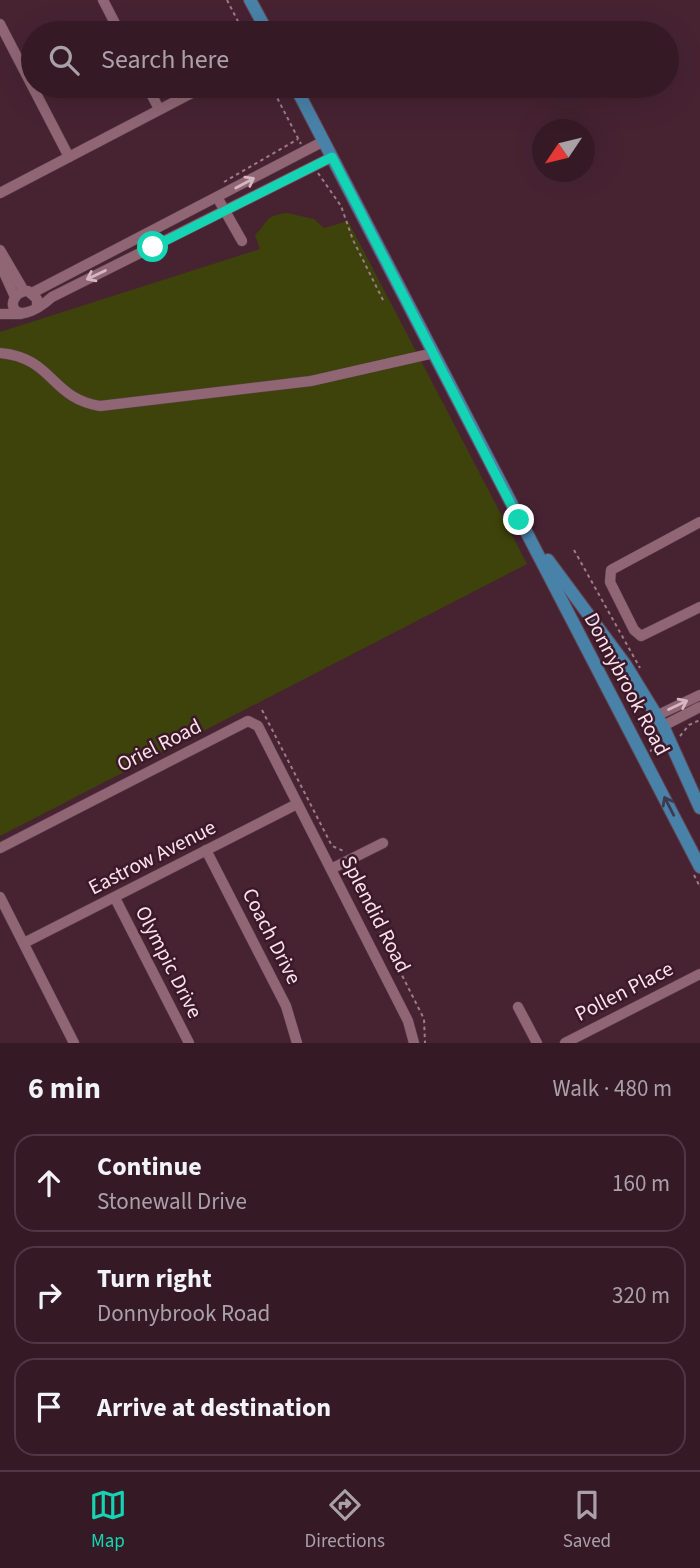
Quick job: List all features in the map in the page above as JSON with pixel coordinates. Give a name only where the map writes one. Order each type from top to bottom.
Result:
[{"type":"main road","points":[[250,0],[261,21]]},
{"type":"main road","name":"Donnybrook Road","points":[[301,98],[700,867]]},
{"type":"main road","name":"Donnybrook Road","points":[[519,520],[625,664],[663,721],[700,808]]},
{"type":"street","points":[[103,0],[114,21]]},
{"type":"street","points":[[0,24],[21,64]]},
{"type":"street","points":[[38,98],[69,157]]},
{"type":"street","points":[[153,98],[159,109]]},
{"type":"street","points":[[0,193],[181,98]]},
{"type":"street","points":[[0,313],[14,299],[123,247],[324,141]]},
{"type":"street","points":[[0,313],[32,313],[37,307],[332,157]]},
{"type":"street","points":[[217,197],[242,241]]},
{"type":"street","points":[[123,247],[136,270]]},
{"type":"street","points":[[0,250],[28,292],[37,299],[37,307]]},
{"type":"street","points":[[0,264],[14,299],[15,309],[21,314]]},
{"type":"street","points":[[0,353],[32,360],[66,394],[80,402],[100,406],[311,381],[433,353]]},
{"type":"street","points":[[700,522],[611,570],[610,582],[634,630],[641,636],[700,607]]},
{"type":"street","points":[[663,721],[700,695]]},
{"type":"street","points":[[663,721],[700,707]]},
{"type":"street","name":"Oriel Road","points":[[0,848],[248,721],[258,726],[298,804]]},
{"type":"street","name":"Eastrow Avenue","points":[[24,943],[298,804]]},
{"type":"street","name":"Splendid Road","points":[[298,804],[408,1021],[414,1043]]},
{"type":"street","points":[[331,869],[383,843]]},
{"type":"street","name":"Coach Drive","points":[[206,850],[286,1006],[296,1043]]},
{"type":"street","points":[[0,897],[74,1043]]},
{"type":"street","name":"Olympic Drive","points":[[115,898],[190,1043]]},
{"type":"street","name":"Pollen Place","points":[[565,1043],[700,974]]},
{"type":"street","points":[[518,1007],[537,1043]]},
{"type":"path","points":[[227,0],[238,21]]},
{"type":"path","points":[[277,98],[305,151]]},
{"type":"path","points":[[313,166],[341,206],[353,240],[384,302]]},
{"type":"path","points":[[574,550],[641,670]]},
{"type":"path","points":[[262,710],[332,846],[346,852],[350,859],[354,869],[352,876],[424,1019],[425,1043]]},
{"type":"path","points":[[663,721],[680,736],[689,725],[700,720]]},
{"type":"green space","points":[[287,213],[314,219],[324,228],[348,221],[527,564],[0,836],[0,332],[260,249],[255,235],[270,218]]},
{"type":"route","points":[[153,247],[332,157],[519,520]]}]
